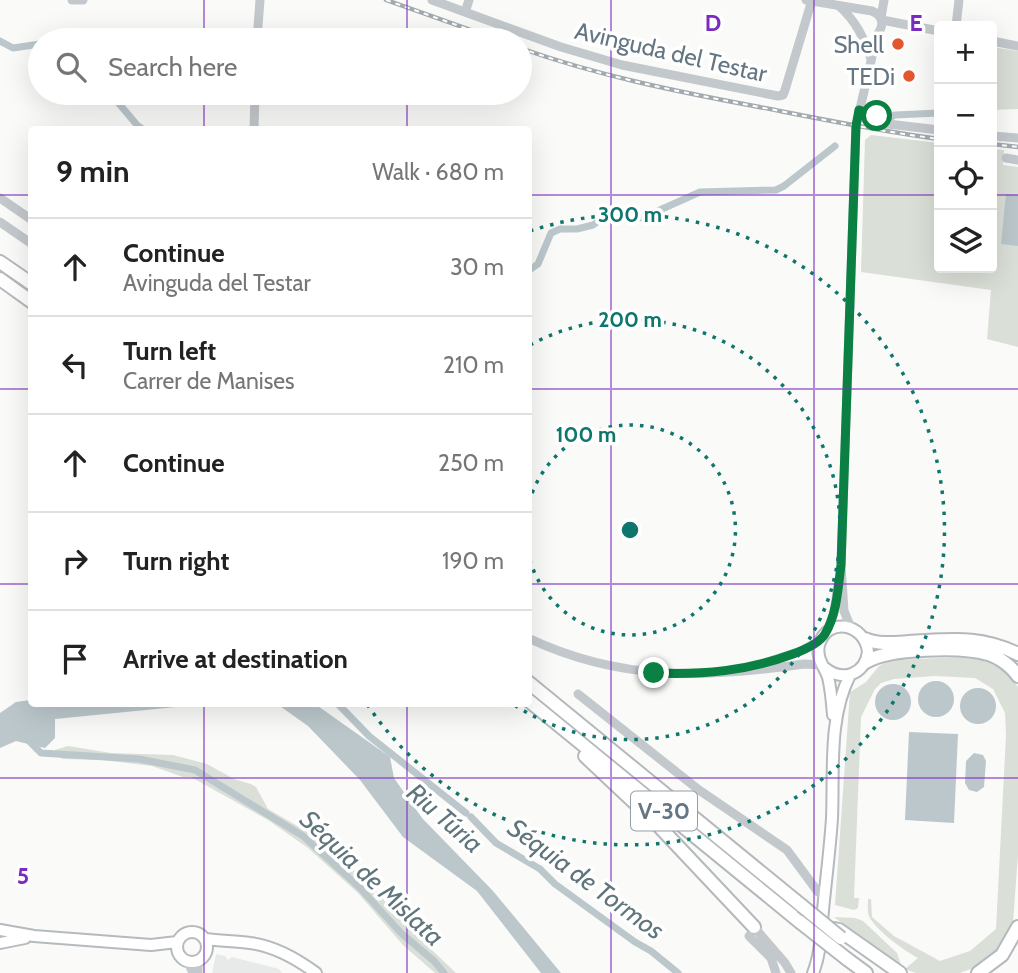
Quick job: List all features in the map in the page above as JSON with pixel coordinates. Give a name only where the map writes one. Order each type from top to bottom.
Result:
[{"type":"highway","points":[[0,261],[28,281]]},
{"type":"highway","points":[[0,279],[28,299]]},
{"type":"highway","points":[[865,639],[883,644],[963,640],[996,643],[1018,654]]},
{"type":"highway","points":[[866,662],[884,653],[964,648],[991,654],[1013,669],[1018,676]]},
{"type":"highway","name":"V-30","points":[[532,685],[887,973]]},
{"type":"highway","points":[[532,707],[654,822],[752,932]]},
{"type":"highway","name":"V-30","points":[[532,707],[866,973]]},
{"type":"highway","points":[[978,973],[1002,955],[1018,927]]},
{"type":"highway","points":[[843,936],[900,973]]},
{"type":"main road","points":[[823,667],[836,675],[857,673],[866,662],[869,652],[865,639],[851,628],[838,627],[823,637],[818,650],[823,667],[828,679],[835,729]]},
{"type":"main road","points":[[821,973],[819,956],[831,821],[835,729],[840,697],[850,675]]},
{"type":"main road","points":[[0,930],[34,936],[151,945],[177,942]]},
{"type":"main road","points":[[191,965],[176,948],[177,942],[182,936],[192,932],[197,933],[207,944]]},
{"type":"main road","points":[[0,943],[34,936]]},
{"type":"main road","points":[[207,944],[251,943],[278,951],[316,973]]},
{"type":"main road","points":[[191,965],[203,958],[207,944]]},
{"type":"main road","points":[[151,945],[191,965]]},
{"type":"main road","points":[[813,973],[819,956]]},
{"type":"street","points":[[72,0],[83,0]]},
{"type":"street","points":[[258,28],[260,0]]},
{"type":"street","name":"Avinguda del Testar","points":[[432,0],[509,28]]},
{"type":"street","points":[[465,12],[469,0]]},
{"type":"street","points":[[810,0],[868,11],[881,19],[934,30]]},
{"type":"street","name":"Avinguda del Testar","points":[[532,36],[622,65],[778,96],[783,94],[810,0]]},
{"type":"street","points":[[855,24],[858,16],[884,0]]},
{"type":"street","points":[[851,628],[844,611],[841,565],[856,126],[877,35],[881,29],[884,0]]},
{"type":"street","points":[[957,21],[959,0]]},
{"type":"street","points":[[838,5],[863,36],[871,61]]},
{"type":"street","points":[[863,36],[877,35]]},
{"type":"street","points":[[997,42],[1018,46]]},
{"type":"street","points":[[254,126],[255,105]]},
{"type":"street","points":[[859,110],[877,116],[888,124],[934,129]]},
{"type":"street","points":[[997,136],[1018,138]]},
{"type":"street","points":[[1006,158],[1018,160]]},
{"type":"street","points":[[0,198],[28,217]]},
{"type":"street","points":[[0,222],[28,241]]},
{"type":"street","points":[[740,670],[802,651],[823,637],[834,613],[841,565]]},
{"type":"street","points":[[532,640],[575,657],[614,668],[686,674],[804,664],[823,667]]},
{"type":"street","points":[[578,694],[699,790],[787,850],[818,892],[825,894]]},
{"type":"street","points":[[752,932],[771,958],[776,973]]},
{"type":"street","points":[[752,932],[792,973]]},
{"type":"shaded area","points":[[997,48],[1018,51],[1018,109],[997,110]]},
{"type":"shaded area","points":[[871,135],[934,142],[934,273],[997,273],[997,149],[1004,150],[1003,165],[1018,167],[1018,347],[987,339],[991,290],[861,272],[865,140]]},
{"type":"shaded area","points":[[1006,194],[1018,195],[1018,246],[1001,244]]},
{"type":"shaded area","points":[[966,657],[996,666],[1008,674],[1018,687],[1018,855],[1013,922],[1000,947],[978,966],[960,973],[916,973],[905,969],[918,958],[891,940],[872,922],[868,914],[868,899],[871,899],[872,917],[894,936],[940,961],[970,951],[996,929],[1005,713],[993,689],[975,678],[935,676],[894,679],[881,683],[875,689],[861,717],[854,898],[859,898],[858,908],[854,910],[835,905],[850,692],[866,682],[879,666],[889,660]]},
{"type":"shaded area","points":[[936,681],[949,686],[954,699],[949,712],[936,717],[923,712],[918,699],[923,686]]},
{"type":"shaded area","points":[[893,684],[906,689],[911,702],[906,715],[893,720],[880,715],[875,702],[880,689]]},
{"type":"shaded area","points":[[978,688],[991,693],[996,706],[991,719],[978,724],[965,719],[960,706],[965,693]]},
{"type":"shaded area","points":[[28,700],[28,707],[176,707],[55,719],[55,738],[45,748],[16,741],[0,748],[0,713],[16,702]]},
{"type":"shaded area","points":[[281,707],[319,707],[390,757],[394,778],[422,818],[493,891],[561,973],[541,973],[477,891],[403,837],[360,780],[308,726]]},
{"type":"shaded area","points":[[909,732],[958,734],[954,823],[905,820]]},
{"type":"shaded area","points":[[68,746],[111,753],[173,755],[207,764],[234,779],[251,784],[256,787],[268,809],[313,835],[357,872],[456,973],[435,973],[403,945],[358,893],[308,848],[268,820],[191,777],[183,777],[152,766],[103,760],[63,759],[56,756],[55,750]]},
{"type":"shaded area","points":[[974,753],[983,755],[986,761],[984,787],[977,792],[969,790],[965,783],[966,761]]},
{"type":"shaded area","points":[[834,917],[863,921],[897,953],[901,965],[889,959]]},
{"type":"shaded area","points":[[216,954],[225,956],[228,960],[232,957],[279,969],[282,973],[212,973]]},
{"type":"waterway","points":[[0,41],[13,48],[28,46]]},
{"type":"waterway","points":[[120,105],[138,126]]},
{"type":"waterway","points":[[889,118],[895,115],[934,113]]},
{"type":"waterway","points":[[532,268],[538,264],[551,233],[560,229],[593,225],[613,211],[622,211],[631,217],[642,218],[700,192],[776,190],[835,146]]},
{"type":"waterway","name":"Séquia de Tormos","points":[[341,707],[369,736],[466,813]]},
{"type":"waterway","name":"Séquia de Mislata","points":[[28,740],[41,753],[139,759],[195,770],[303,836],[360,888],[401,933],[444,973]]},
{"type":"waterway","name":"Séquia de Tormos","points":[[471,817],[496,843],[540,869],[555,884],[678,973]]},
{"type":"railway","points":[[386,0],[465,28]]},
{"type":"railway","points":[[532,52],[665,88],[846,124],[934,138]]},
{"type":"railway","points":[[997,145],[1018,147]]},
{"type":"place","name":"Shell","points":[[898,44]]},
{"type":"place","name":"TEDi","points":[[909,76]]},
{"type":"route","points":[[654,673],[686,674],[740,670],[802,651],[826,634],[834,613],[841,565],[856,126],[859,110],[877,116]]},
{"type":"water label","name":"Riu Túria","points":[[445,818]]}]
